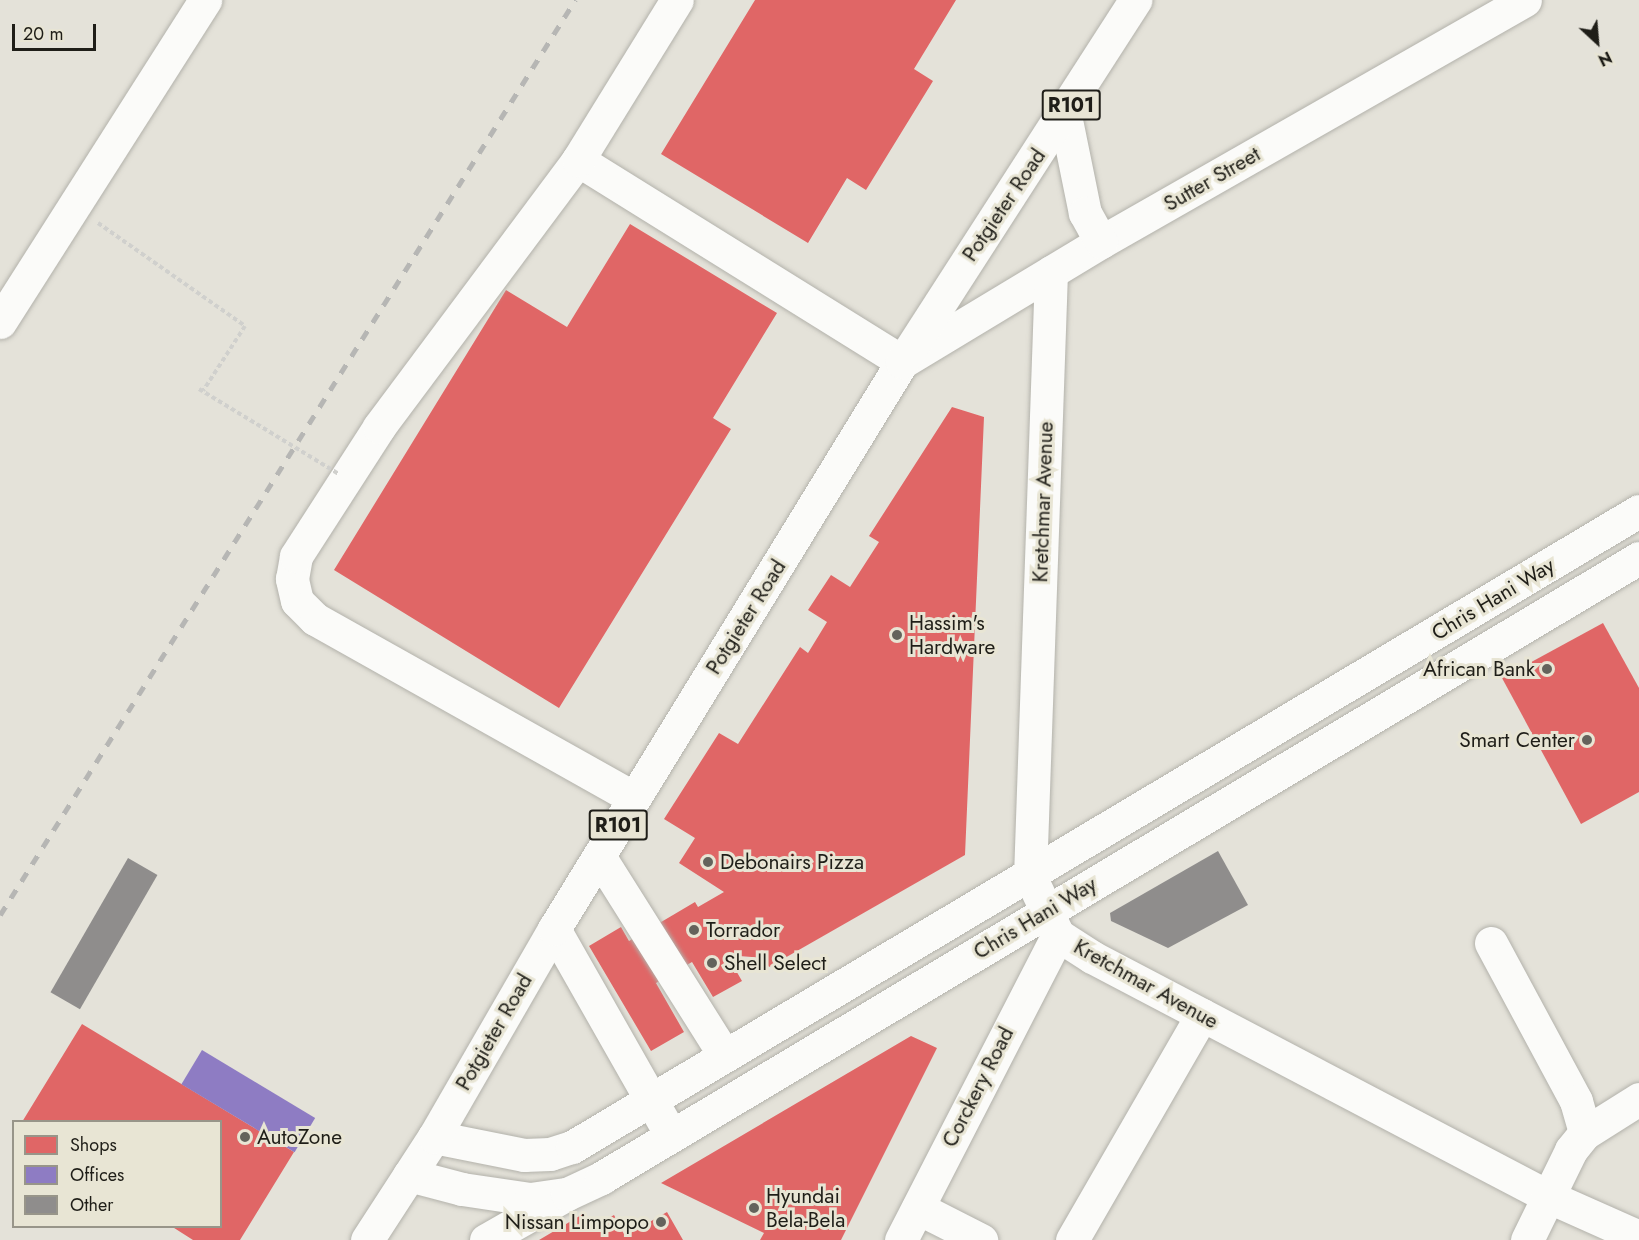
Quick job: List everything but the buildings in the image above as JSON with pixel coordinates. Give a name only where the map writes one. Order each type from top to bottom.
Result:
[{"type":"main road","points":[[0,322],[205,0]]},
{"type":"main road","points":[[634,798],[315,619],[297,601],[292,579],[296,556],[379,427],[578,160],[677,0]]},
{"type":"main road","name":"Sutter Street","points":[[902,362],[1101,242],[1525,0]]},
{"type":"main road","name":"Potgieter Road","points":[[367,1240],[434,1137],[554,929],[902,362],[1065,115],[1133,1]]},
{"type":"main road","points":[[1065,115],[1084,213],[1101,242]]},
{"type":"main road","points":[[578,160],[902,362]]},
{"type":"main road","name":"Kretchmar Avenue","points":[[1051,272],[1030,876],[1053,923],[1092,957],[1547,1196],[1639,1237]]},
{"type":"main road","name":"Chris Hani Way","points":[[434,1137],[476,1149],[524,1155],[550,1154],[572,1147],[1193,779],[1639,511]]},
{"type":"main road","points":[[1595,537],[1628,564]]},
{"type":"main road","name":"Chris Hani Way","points":[[409,1175],[462,1189],[530,1199],[567,1194],[671,1136],[877,1012],[1053,923],[1212,813],[1628,564]]},
{"type":"main road","points":[[1193,779],[1212,813]]},
{"type":"main road","points":[[599,856],[725,1056],[745,1092]]},
{"type":"main road","name":"Corckery Road","points":[[902,1240],[1053,923]]},
{"type":"main road","points":[[554,929],[671,1136]]},
{"type":"main road","points":[[1491,944],[1576,1101],[1585,1133]]},
{"type":"main road","points":[[857,977],[877,1012]]},
{"type":"main road","points":[[1072,1240],[1202,1015]]},
{"type":"main road","points":[[1527,1240],[1547,1196],[1585,1133],[1639,1099]]},
{"type":"main road","points":[[486,1240],[567,1194]]},
{"type":"main road","points":[[918,1208],[981,1240]]},
{"type":"path","points":[[75,207],[245,326],[201,390],[339,474]]},
{"type":"railway","points":[[0,915],[575,0]]},
{"type":"place","name":"Hassim's Hardware","points":[[897,635]]},
{"type":"place","name":"African Bank","points":[[1547,669]]},
{"type":"place","name":"Smart Center","points":[[1587,740]]},
{"type":"place","name":"Debonairs Pizza","points":[[708,862]]},
{"type":"place","name":"Torrador","points":[[694,930]]},
{"type":"place","name":"Shell Select","points":[[712,963]]},
{"type":"place","name":"AutoZone","points":[[245,1137]]},
{"type":"place","name":"Hyundai Bela-Bela","points":[[754,1208]]},
{"type":"place","name":"Nissan Limpopo","points":[[661,1222]]}]
